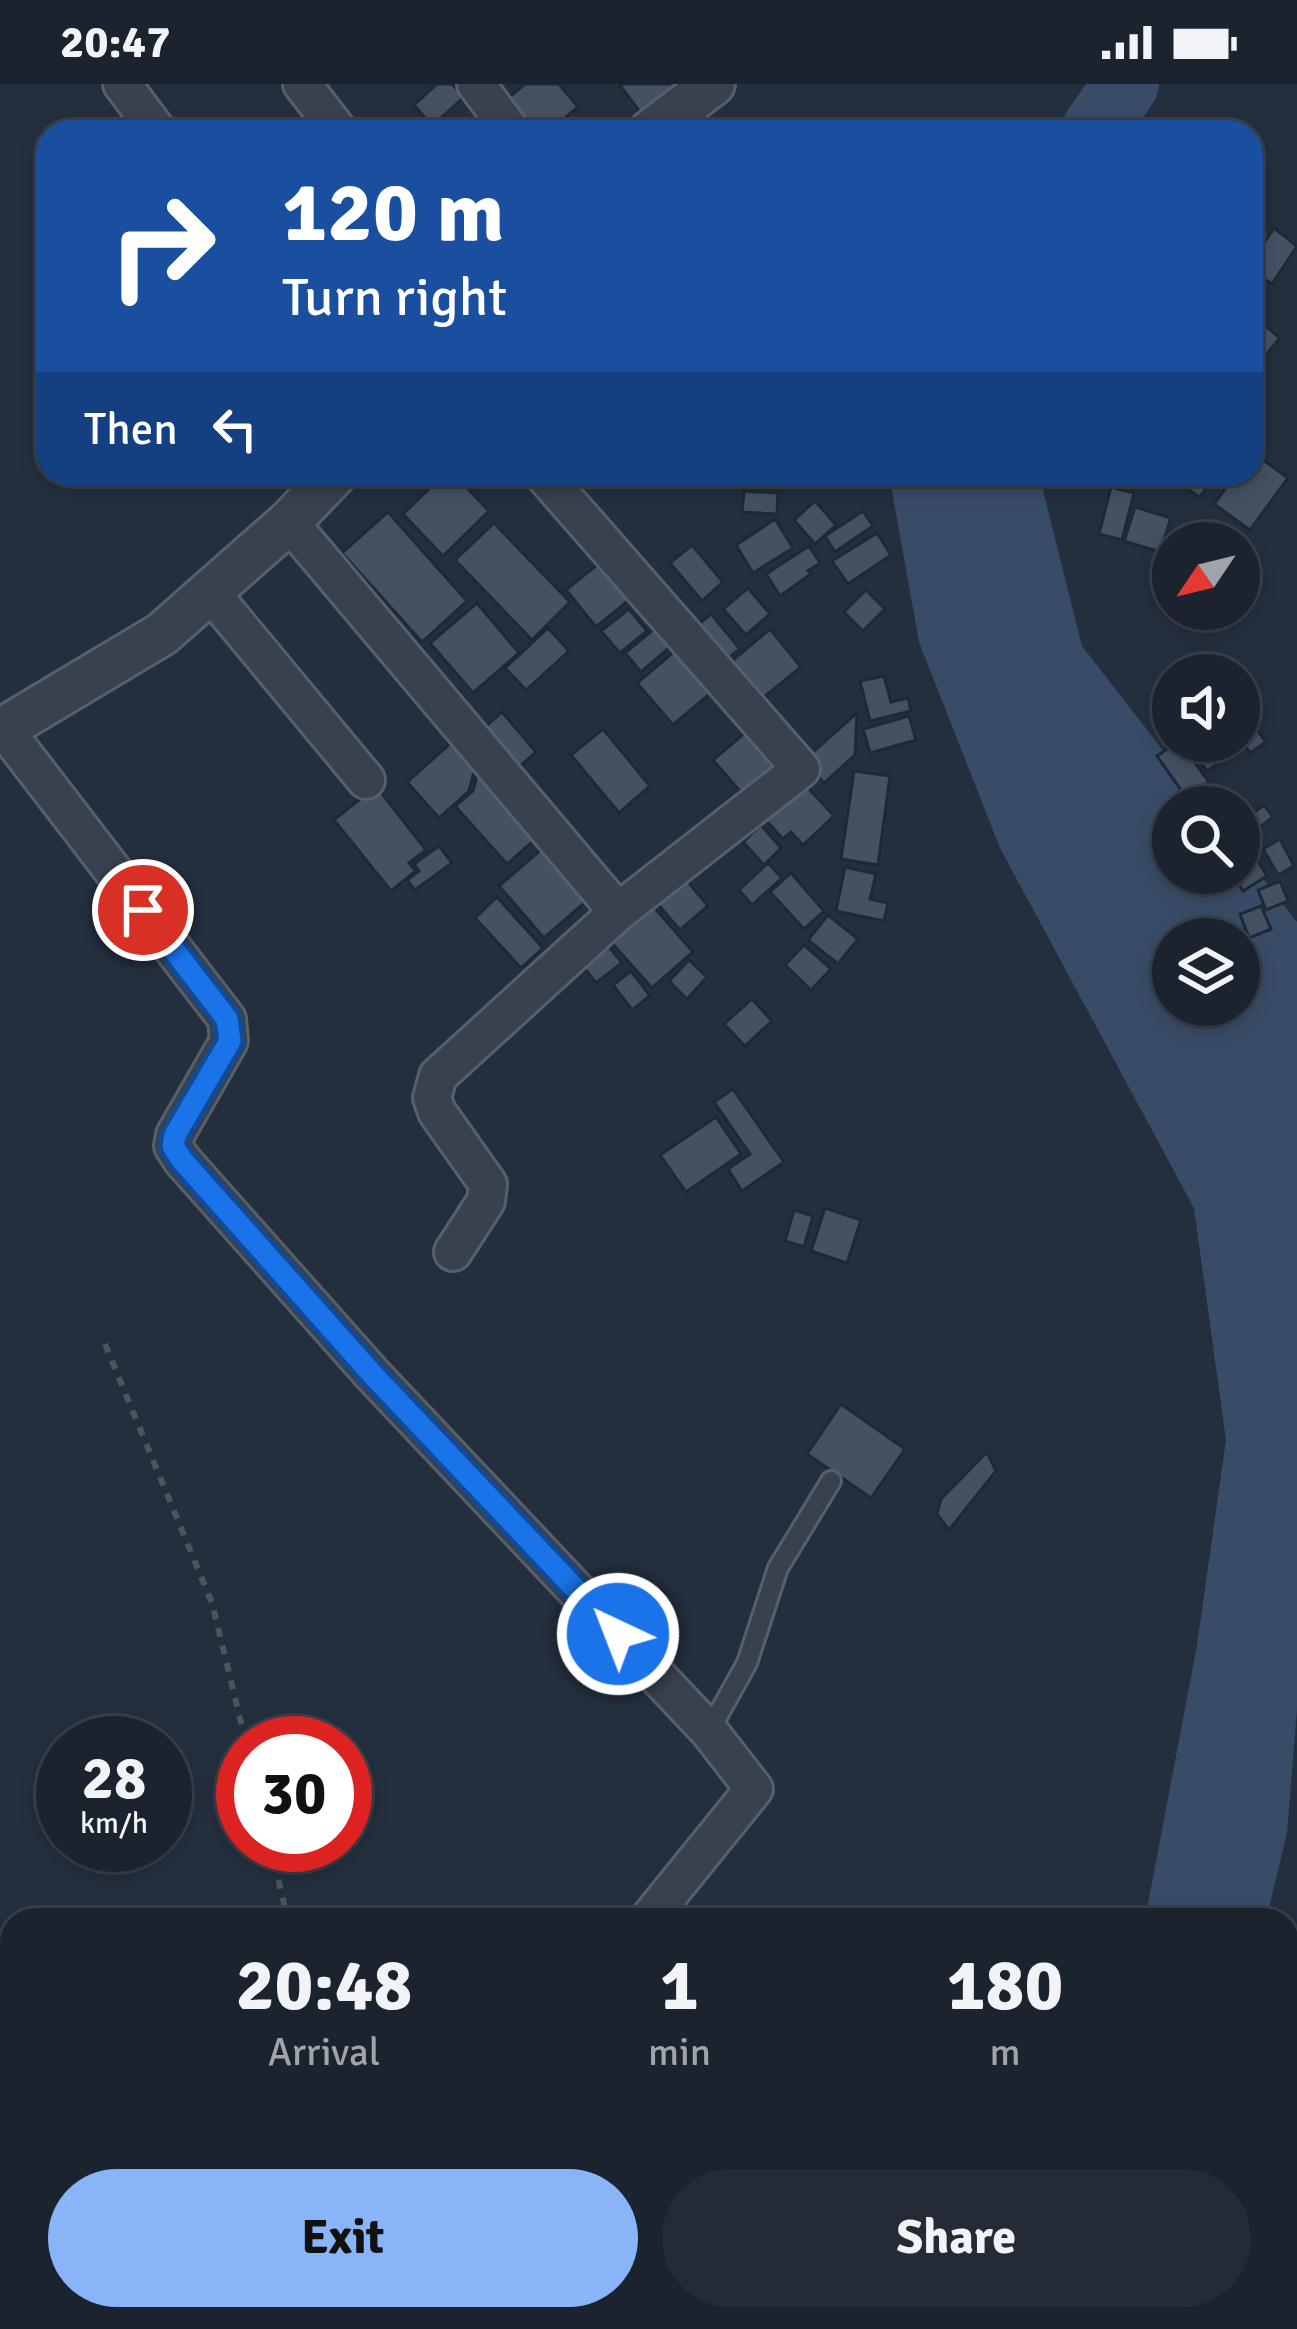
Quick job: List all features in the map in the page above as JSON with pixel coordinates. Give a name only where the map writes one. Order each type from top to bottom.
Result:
[{"type":"street","points":[[122,84],[149,120]]},
{"type":"street","points":[[302,84],[330,120]]},
{"type":"street","points":[[476,84],[503,120]]},
{"type":"street","points":[[666,120],[713,84]]},
{"type":"street","points":[[324,486],[163,634],[2,730],[227,1019],[230,1041],[175,1135],[173,1146],[182,1160],[373,1375],[709,1732],[754,1789],[657,1908]]},
{"type":"street","points":[[453,1252],[486,1201],[488,1184],[437,1112],[432,1098],[438,1076],[618,912],[801,770],[553,486]]},
{"type":"street","points":[[289,522],[618,912]]},
{"type":"street","points":[[210,592],[366,780]]},
{"type":"lane","points":[[709,1732],[747,1664],[778,1568],[830,1481]]},
{"type":"path","points":[[105,1344],[212,1603],[239,1716]]},
{"type":"path","points":[[276,1872],[285,1908]]},
{"type":"water","points":[[1089,84],[1125,84],[1111,120],[1070,120]]},
{"type":"water","points":[[891,486],[1042,486],[1082,646],[1152,736],[1152,762],[1172,762],[1191,786],[1152,786],[1152,894],[1260,894],[1260,875],[1297,922],[1297,1709],[1287,1833],[1269,1908],[1147,1908],[1197,1645],[1226,1440],[1194,1208],[1000,848],[919,642]]},
{"type":"building","points":[[437,84],[452,84],[464,97],[439,120],[427,120],[414,105]]},
{"type":"building","points":[[525,84],[559,84],[578,107],[562,120],[527,120],[508,98]]},
{"type":"building","points":[[619,84],[677,84],[640,112]]},
{"type":"building","points":[[1274,228],[1297,246],[1272,284],[1263,278],[1263,244]]},
{"type":"building","points":[[1263,324],[1280,338],[1263,359]]},
{"type":"building","points":[[1263,460],[1288,478],[1256,522],[1239,522],[1214,504],[1227,486],[1263,486]]},
{"type":"building","points":[[432,486],[465,486],[489,511],[443,556],[403,514]]},
{"type":"building","points":[[1182,486],[1207,486],[1200,497]]},
{"type":"building","points":[[1111,487],[1134,493],[1122,540],[1099,534]]},
{"type":"building","points":[[744,491],[778,493],[777,514],[742,512]]},
{"type":"building","points":[[815,501],[836,525],[815,544],[794,520]]},
{"type":"building","points":[[1135,507],[1171,518],[1170,522],[1152,522],[1152,550],[1124,541]]},
{"type":"building","points":[[863,511],[873,526],[835,552],[825,536]]},
{"type":"building","points":[[388,512],[467,601],[422,642],[342,553]]},
{"type":"building","points":[[775,519],[793,548],[753,573],[736,545]]},
{"type":"building","points":[[494,523],[570,602],[532,640],[455,560]]},
{"type":"building","points":[[877,533],[891,555],[848,584],[832,561]]},
{"type":"building","points":[[692,545],[723,582],[702,601],[670,563]]},
{"type":"building","points":[[809,546],[820,563],[780,596],[766,574]]},
{"type":"building","points":[[604,559],[634,596],[596,627],[566,590]]},
{"type":"building","points":[[748,588],[770,614],[746,635],[723,609]]},
{"type":"building","points":[[866,590],[885,609],[863,631],[844,612]]},
{"type":"building","points":[[477,603],[519,653],[473,693],[430,643]]},
{"type":"building","points":[[629,609],[647,631],[620,653],[601,631]]},
{"type":"building","points":[[711,614],[740,649],[722,663],[694,628]]},
{"type":"building","points":[[661,623],[676,642],[641,672],[625,653]]},
{"type":"building","points":[[548,628],[569,651],[526,690],[505,668]]},
{"type":"building","points":[[770,629],[801,667],[758,702],[727,665]]},
{"type":"building","points":[[682,645],[718,687],[673,725],[637,683]]},
{"type":"building","points":[[884,676],[891,702],[908,698],[911,711],[870,721],[860,681]]},
{"type":"building","points":[[502,712],[536,752],[518,768],[484,728]]},
{"type":"building","points":[[857,713],[855,755],[824,783],[804,760]]},
{"type":"building","points":[[909,716],[916,740],[870,753],[863,729]]},
{"type":"building","points":[[753,726],[790,771],[751,804],[713,760]]},
{"type":"building","points":[[603,729],[650,786],[619,813],[571,755]]},
{"type":"building","points":[[460,735],[478,756],[469,791],[439,818],[407,782]]},
{"type":"building","points":[[482,755],[548,828],[507,864],[455,806],[473,791]]},
{"type":"building","points":[[1161,762],[1194,762],[1209,782],[1203,786],[1178,786]]},
{"type":"building","points":[[854,771],[890,776],[878,865],[841,859]]},
{"type":"building","points":[[800,779],[834,816],[803,845],[791,832],[783,839],[761,815]]},
{"type":"building","points":[[376,786],[426,850],[409,863],[416,871],[391,891],[334,820]]},
{"type":"building","points":[[1264,805],[1273,817],[1260,827]]},
{"type":"building","points":[[761,825],[781,848],[764,865],[743,842]]},
{"type":"building","points":[[1280,839],[1294,866],[1278,875],[1263,849]]},
{"type":"building","points":[[552,840],[597,892],[544,938],[499,886]]},
{"type":"building","points":[[439,846],[452,863],[415,890],[407,880],[419,871],[414,864]]},
{"type":"building","points":[[768,863],[782,878],[752,905],[739,890]]},
{"type":"building","points":[[845,867],[876,874],[870,899],[888,903],[884,921],[836,911]]},
{"type":"building","points":[[791,873],[824,911],[804,929],[770,892]]},
{"type":"building","points":[[684,877],[708,906],[680,930],[655,901]]},
{"type":"building","points":[[1280,881],[1288,901],[1266,910],[1260,889]]},
{"type":"building","points":[[497,897],[543,948],[521,968],[475,918]]},
{"type":"building","points":[[653,906],[693,952],[652,988],[611,942]]},
{"type":"building","points":[[1261,906],[1271,929],[1260,934],[1260,918],[1242,918],[1240,914]]},
{"type":"building","points":[[828,915],[858,939],[838,964],[808,940]]},
{"type":"building","points":[[602,938],[622,963],[596,983],[576,958]]},
{"type":"building","points":[[804,945],[831,969],[811,990],[785,965]]},
{"type":"building","points":[[689,960],[707,977],[687,999],[669,981]]},
{"type":"building","points":[[631,971],[650,996],[632,1010],[613,985]]},
{"type":"building","points":[[752,999],[772,1021],[745,1046],[724,1024]]},
{"type":"building","points":[[733,1089],[784,1162],[742,1191],[728,1169],[750,1154],[714,1102]]},
{"type":"building","points":[[716,1117],[741,1154],[686,1192],[660,1155]]},
{"type":"building","points":[[825,1208],[861,1220],[847,1263],[811,1251]]},
{"type":"building","points":[[794,1210],[813,1216],[804,1247],[785,1241]]},
{"type":"building","points":[[841,1404],[905,1449],[871,1498],[807,1454]]},
{"type":"building","points":[[987,1452],[996,1471],[949,1530],[937,1514],[941,1499]]},
{"type":"waterway","points":[[1101,120],[1126,84]]},
{"type":"route","points":[[143,910],[231,1030],[230,1041],[175,1135],[173,1146],[182,1160],[373,1375],[618,1634]]}]
